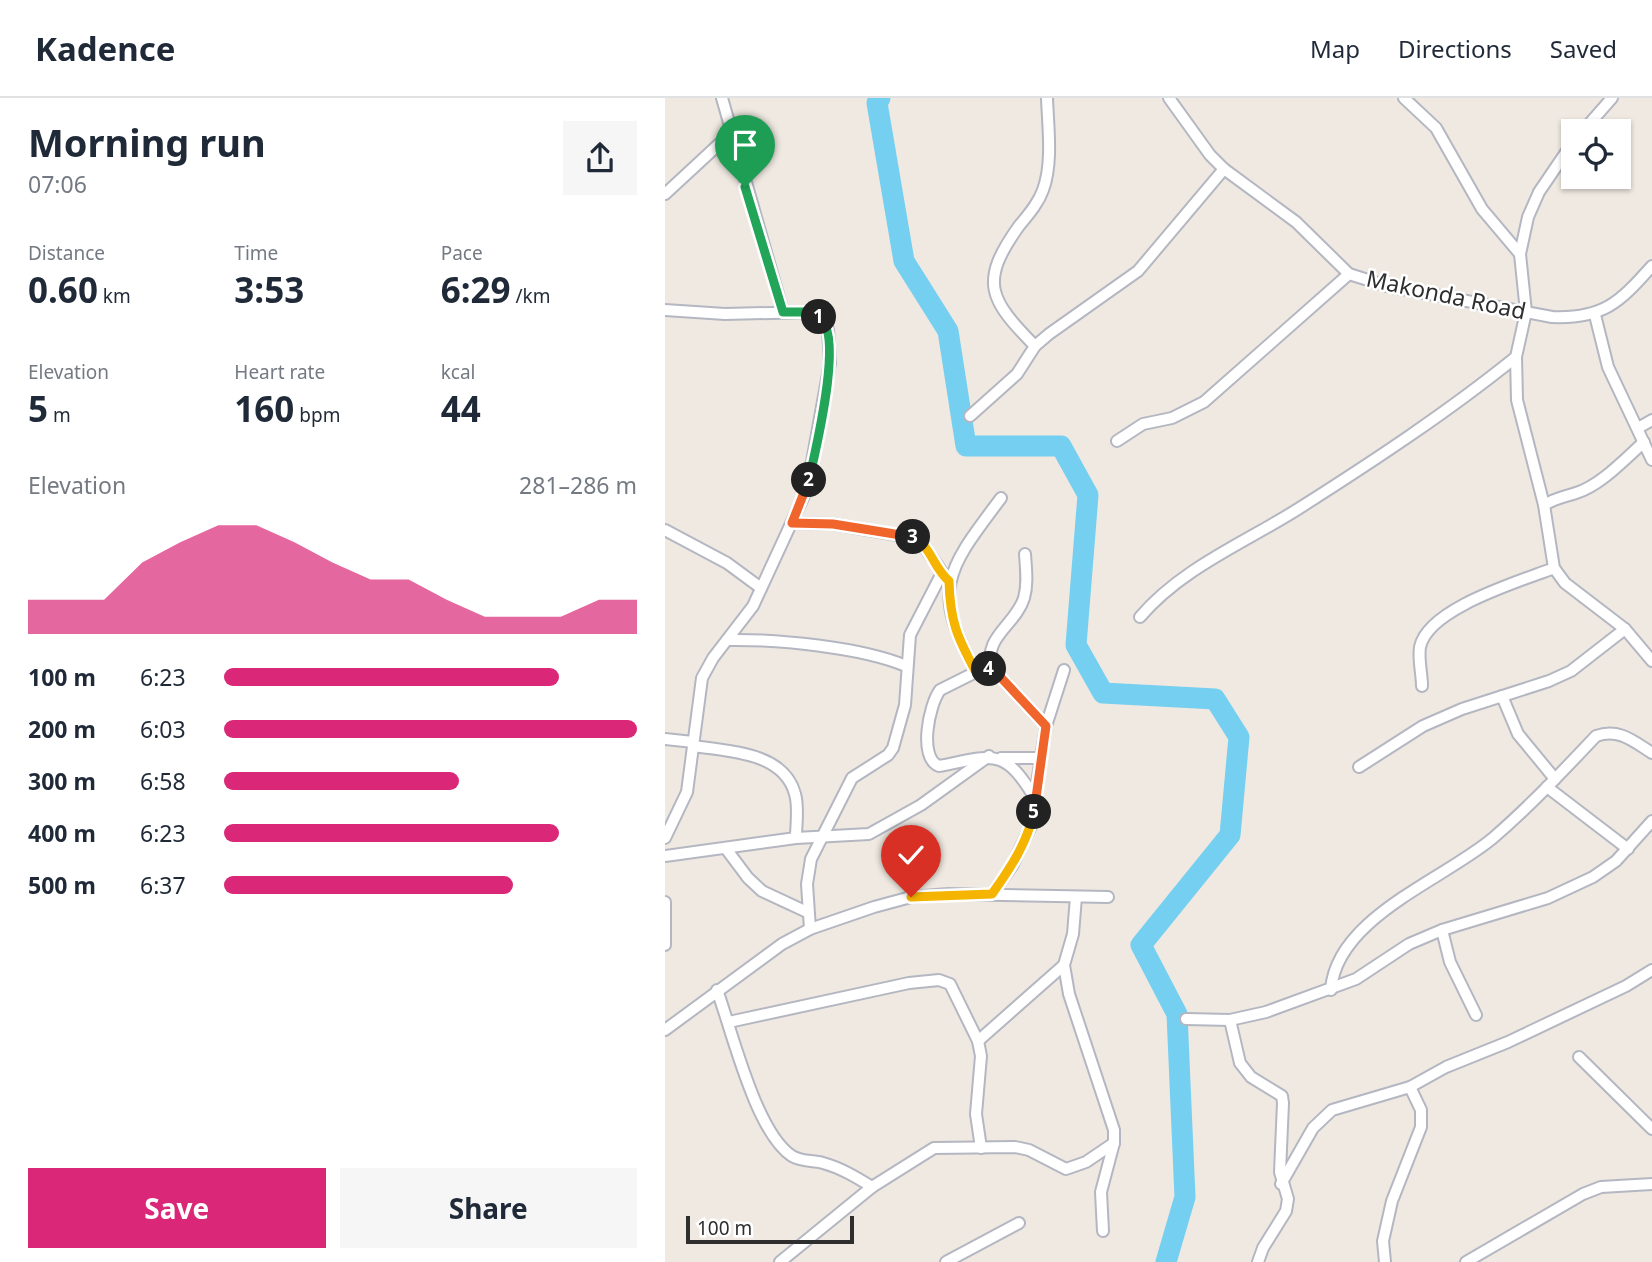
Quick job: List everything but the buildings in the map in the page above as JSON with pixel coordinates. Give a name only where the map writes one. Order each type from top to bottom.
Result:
[{"type":"street","points":[[722,98],[783,312]]},
{"type":"street","points":[[1035,346],[1004,313],[996,298],[994,276],[996,261],[1044,188],[1048,149],[1047,98]]},
{"type":"street","name":"Makonda Road","points":[[1169,98],[1210,155],[1224,169],[1296,222],[1349,274],[1387,286],[1526,312],[1574,318],[1595,315]]},
{"type":"street","points":[[1404,98],[1436,128],[1477,201],[1520,254]]},
{"type":"street","points":[[1594,119],[1612,98]]},
{"type":"street","points":[[665,194],[731,133]]},
{"type":"street","points":[[1561,160],[1539,192],[1528,217],[1520,254],[1526,312],[1516,357],[1517,400],[1544,505],[1554,568],[1565,583],[1625,629],[1652,661]]},
{"type":"street","points":[[970,416],[1017,374],[1035,346],[1138,271],[1224,169]]},
{"type":"street","points":[[1652,266],[1612,306],[1595,315],[1608,367],[1652,460]]},
{"type":"street","points":[[1117,441],[1143,424],[1172,418],[1204,402],[1349,274]]},
{"type":"street","points":[[665,310],[725,314],[812,312],[824,320],[828,330],[830,363],[807,489],[753,606],[702,678],[687,792],[665,838]]},
{"type":"street","points":[[1140,617],[1160,594],[1189,573],[1352,474],[1516,357]]},
{"type":"street","points":[[1638,428],[1652,419]]},
{"type":"street","points":[[1544,505],[1562,495],[1576,493],[1596,481],[1644,442]]},
{"type":"street","points":[[810,929],[807,912],[811,859],[852,778],[888,755],[893,748],[905,705],[910,635],[945,578],[1002,498]]},
{"type":"street","points":[[792,523],[833,524],[915,538],[922,542],[945,578],[950,616],[959,642],[976,672]]},
{"type":"street","points":[[665,530],[727,563],[761,588]]},
{"type":"street","points":[[1025,554],[1024,598],[1019,611],[990,648],[993,669],[1046,726]]},
{"type":"street","points":[[1422,686],[1420,648],[1426,633],[1434,624],[1489,594],[1554,568]]},
{"type":"street","points":[[1359,767],[1423,726],[1571,671],[1625,629]]},
{"type":"street","points":[[727,640],[756,639],[883,657],[906,666]]},
{"type":"street","points":[[993,669],[976,672],[950,684],[935,697],[929,716],[927,756],[932,764],[939,766],[995,757],[1041,758]]},
{"type":"street","points":[[992,894],[1012,866],[1030,828],[1046,726],[1064,670]]},
{"type":"street","points":[[1502,696],[1518,734],[1551,783],[1628,849]]},
{"type":"street","points":[[1331,990],[1333,971],[1346,947],[1383,913],[1494,837],[1596,736],[1609,732],[1619,733],[1652,753]]},
{"type":"street","points":[[665,739],[757,758],[783,772],[795,794],[796,838]]},
{"type":"street","points":[[665,856],[727,850],[796,838],[821,839],[869,834],[891,824],[995,757]]},
{"type":"street","points":[[995,757],[1013,767],[1036,800]]},
{"type":"street","points":[[1186,1019],[1230,1020],[1266,1012],[1356,979],[1409,944],[1442,930],[1548,898],[1593,877],[1628,849],[1652,821]]},
{"type":"street","points":[[727,850],[748,878],[762,891],[807,912]]},
{"type":"street","points":[[665,1030],[782,944],[810,929],[911,897],[992,894],[1108,897]]},
{"type":"street","points":[[1076,897],[1073,934],[1065,965],[1069,994],[1107,1109],[1114,1143],[1101,1192],[1103,1231]]},
{"type":"street","points":[[665,902],[665,945]]},
{"type":"street","points":[[1442,930],[1450,962],[1476,1015]]},
{"type":"street","points":[[978,1041],[1065,965]]},
{"type":"street","points":[[1281,1184],[1321,1117],[1332,1110],[1388,1096],[1410,1087],[1469,1056],[1508,1042],[1615,991],[1652,970]]},
{"type":"street","points":[[729,1022],[909,983],[939,980],[950,984],[978,1041],[981,1056],[976,1114],[981,1148]]},
{"type":"street","points":[[717,990],[758,1112],[776,1142],[799,1160],[823,1163],[851,1173],[871,1187]]},
{"type":"street","points":[[1230,1020],[1240,1063],[1251,1077],[1282,1096],[1281,1184],[1288,1199],[1286,1211],[1263,1248],[1258,1262]]},
{"type":"street","points":[[1579,1058],[1652,1129]]},
{"type":"street","points":[[1385,1262],[1383,1241],[1392,1201],[1421,1127],[1421,1110],[1410,1087]]},
{"type":"street","points":[[782,1261],[871,1187],[934,1148],[1029,1150],[1066,1169],[1086,1162],[1114,1143]]},
{"type":"street","points":[[1466,1262],[1583,1194],[1601,1187],[1652,1184]]},
{"type":"street","points":[[950,1261],[1019,1223]]},
{"type":"waterway","points":[[880,98],[877,103],[904,261],[948,331],[966,446],[1061,446],[1088,495],[1076,645],[1103,693],[1215,699],[1239,737],[1230,835],[1141,945],[1177,1014],[1185,1197],[1166,1262]]},
{"type":"route","points":[[745,187],[761,230],[783,312],[812,312],[824,320],[828,330],[830,363],[819,431],[807,489],[792,523],[854,526],[915,538],[922,542],[941,575],[949,581],[950,616],[959,642],[976,672],[993,669],[1046,726],[1030,828],[1012,866],[992,894],[911,897]]}]
